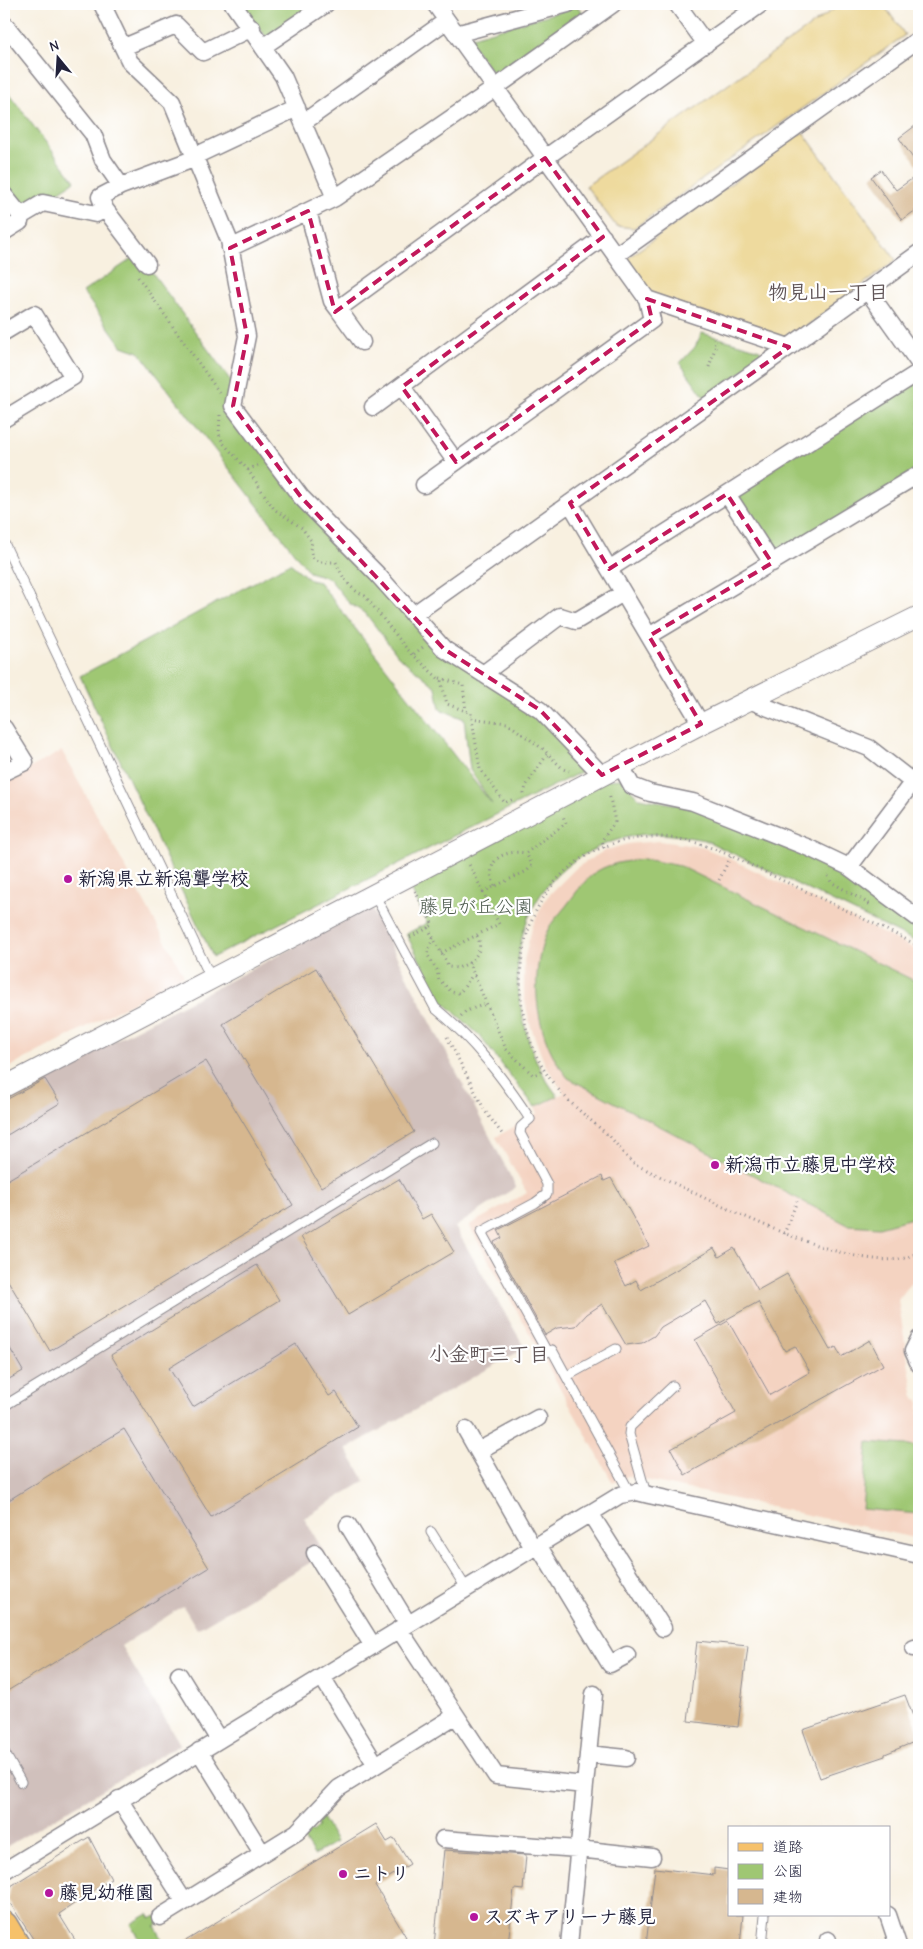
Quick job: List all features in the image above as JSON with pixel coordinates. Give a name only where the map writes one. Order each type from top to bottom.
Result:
[{"type":"main road","points":[[4,1925],[16,1945]]},
{"type":"street","points":[[102,4],[130,62],[172,102],[230,248],[247,336],[233,406],[301,497],[377,574],[444,649],[540,710],[606,781]]},
{"type":"street","points":[[233,4],[252,28],[283,76],[335,198]]},
{"type":"street","points":[[264,46],[326,4]]},
{"type":"street","points":[[424,485],[652,320],[647,299],[435,4]]},
{"type":"street","points":[[456,34],[568,4]]},
{"type":"street","points":[[230,248],[335,198],[613,4]]},
{"type":"street","points":[[676,4],[706,44]]},
{"type":"street","points":[[338,309],[761,4]]},
{"type":"street","points":[[147,264],[105,209],[100,197],[121,186],[300,115],[446,21]]},
{"type":"street","points":[[124,47],[176,25],[203,52],[252,28]]},
{"type":"street","points":[[6,26],[93,134],[104,160],[121,186]]},
{"type":"street","points":[[616,255],[919,39]]},
{"type":"street","points":[[4,194],[21,216],[20,222],[4,232]]},
{"type":"street","points":[[21,216],[43,203],[96,214],[105,209]]},
{"type":"street","points":[[308,211],[332,301],[362,342]]},
{"type":"street","points":[[373,408],[603,237]]},
{"type":"street","points":[[413,615],[919,253]]},
{"type":"street","points":[[867,290],[919,363]]},
{"type":"street","points":[[647,299],[789,347]]},
{"type":"street","points":[[4,332],[34,314],[73,377],[4,419]]},
{"type":"street","points":[[609,569],[919,372]]},
{"type":"street","points":[[402,387],[456,462]]},
{"type":"street","points":[[649,636],[919,474]]},
{"type":"street","points":[[727,494],[772,563]]},
{"type":"street","points":[[570,504],[702,724]]},
{"type":"street","points":[[483,674],[560,616],[576,621],[622,593]]},
{"type":"street","points":[[4,1086],[374,894],[606,781],[621,766],[748,700],[919,616]]},
{"type":"street","points":[[748,700],[870,748],[917,781],[849,867]]},
{"type":"street","points":[[4,728],[25,762],[4,772]]},
{"type":"street","points":[[621,766],[632,786],[650,793],[693,802],[809,848],[849,867],[919,919]]},
{"type":"street","points":[[919,1339],[913,1351],[919,1364]]},
{"type":"street","points":[[478,1451],[538,1418]]},
{"type":"street","points":[[466,1430],[535,1547],[610,1664],[627,1655]]},
{"type":"street","points":[[4,1871],[620,1495],[638,1494],[919,1555]]},
{"type":"street","points":[[590,1514],[662,1628]]},
{"type":"street","points":[[348,1525],[455,1716],[485,1757],[496,1776],[585,1785]]},
{"type":"street","points":[[315,1553],[373,1646]]},
{"type":"street","points":[[179,1675],[219,1740]]},
{"type":"street","points":[[322,1677],[376,1765]]},
{"type":"street","points":[[569,1945],[594,1694]]},
{"type":"street","points":[[160,1916],[297,1832],[338,1788],[455,1716]]},
{"type":"street","points":[[199,1751],[262,1853]]},
{"type":"street","points":[[588,1754],[626,1758]]},
{"type":"street","points":[[119,1800],[184,1901]]},
{"type":"street","points":[[443,1839],[578,1849],[652,1858]]},
{"type":"street","points":[[888,1916],[898,1945]]},
{"type":"lane","points":[[4,543],[211,978]]},
{"type":"lane","points":[[374,894],[435,1008],[454,1024],[487,1058],[530,1119],[521,1127],[520,1133],[547,1184],[547,1194],[535,1203],[481,1232],[547,1352],[552,1350],[638,1494]]},
{"type":"lane","points":[[4,1406],[432,1143]]},
{"type":"lane","points":[[567,1376],[616,1349]]},
{"type":"lane","points":[[638,1494],[629,1434],[630,1427],[673,1386]]},
{"type":"lane","points":[[431,1532],[466,1588]]},
{"type":"lane","points":[[4,1752],[22,1782]]},
{"type":"lane","points":[[762,1945],[764,1916]]},
{"type":"path","points":[[709,321],[716,345],[709,367]]},
{"type":"path","points":[[439,678],[463,685],[466,710]]},
{"type":"path","points":[[472,718],[507,723],[548,753],[563,769],[569,771]]},
{"type":"path","points":[[524,794],[534,773],[548,753]]},
{"type":"path","points":[[604,848],[602,840],[615,822],[606,781]]},
{"type":"path","points":[[495,886],[491,870],[496,861],[503,854],[514,851],[526,853],[566,823],[561,812]]},
{"type":"path","points":[[919,946],[703,844],[666,838],[638,838],[604,848],[575,864],[562,876],[549,890],[529,923],[520,960],[520,985],[530,1038],[545,1070],[567,1101],[609,1136],[626,1158],[636,1165],[784,1234],[861,1258],[881,1261],[896,1259],[919,1251]]},
{"type":"path","points":[[483,892],[526,871],[532,865],[526,853]]},
{"type":"path","points":[[718,880],[731,856]]},
{"type":"path","points":[[441,953],[499,924],[468,860]]},
{"type":"path","points":[[825,869],[830,882],[873,907]]},
{"type":"path","points":[[400,942],[428,928],[449,967],[458,968],[469,963],[477,956],[480,942],[477,936]]},
{"type":"path","points":[[433,938],[427,954],[437,970],[439,981],[444,983],[448,990],[454,994],[460,994],[471,976],[476,975]]},
{"type":"path","points":[[469,963],[476,975],[486,1004],[506,1049],[533,1075],[545,1070]]},
{"type":"path","points":[[454,1024],[466,1011],[486,1004]]},
{"type":"path","points":[[435,1008],[485,1112],[503,1135]]},
{"type":"path","points":[[784,1234],[797,1201]]},
{"type":"highlighted area","points":[[545,158],[603,237],[402,387],[456,462],[652,320],[647,299],[789,347],[570,503],[609,569],[727,494],[772,563],[649,636],[701,724],[602,775],[540,710],[444,649],[301,497],[233,406],[247,336],[230,248],[308,211],[335,312]]},
{"type":"shaded area","name":"新潟県立新潟聾学校","points":[[62,751],[184,975],[4,1070],[4,782]]},
{"type":"shaded area","name":"新潟市立藤見中学校","points":[[659,841],[702,847],[735,861],[919,951],[919,1273],[898,1300],[914,1398],[919,1400],[919,1539],[628,1476],[613,1483],[469,1225],[527,1193],[496,1137],[538,1113],[535,1108],[564,1093],[546,1066],[540,1052],[530,1024],[524,996],[524,960],[532,928],[539,912],[547,897],[576,868],[604,851],[627,844]]},
{"type":"shaded area","points":[[371,907],[516,1187],[455,1227],[525,1348],[346,1449],[365,1481],[304,1518],[325,1554],[197,1629],[183,1606],[121,1646],[180,1744],[4,1848],[4,1098]]},
{"type":"green space","points":[[241,4],[317,4],[267,38]]},
{"type":"green space","points":[[575,7],[582,10],[579,18],[500,75],[494,75],[471,43],[472,37]]},
{"type":"green space","points":[[4,87],[75,181],[21,216],[4,195]]},
{"type":"green space","points":[[139,254],[233,384],[233,406],[301,497],[444,649],[540,710],[580,752],[581,772],[213,957],[80,676],[290,563],[310,580],[319,582],[492,804],[470,770],[464,719],[440,709],[436,687],[398,656],[366,614],[349,603],[329,578],[309,572],[139,352],[122,346],[83,292]]},
{"type":"green space","points":[[702,333],[760,350],[762,357],[705,398],[680,363],[695,347]]},
{"type":"green space","points":[[919,372],[919,474],[772,563],[727,494]]},
{"type":"green space","name":"藤見が丘公園","points":[[621,779],[639,798],[691,807],[828,864],[919,926],[919,943],[705,840],[651,834],[633,836],[602,845],[576,859],[555,878],[538,899],[526,924],[519,952],[518,982],[522,1013],[527,1035],[539,1067],[558,1096],[535,1107],[478,1034],[441,1000],[406,934],[427,923],[409,885],[605,780]]},
{"type":"green space","points":[[644,859],[680,866],[919,983],[919,1216],[879,1227],[848,1225],[568,1078],[557,1063],[549,1046],[542,1028],[538,1009],[537,971],[540,952],[546,934],[555,919],[583,884],[597,871],[613,864]]},
{"type":"green space","points":[[868,1442],[919,1446],[919,1514],[862,1509]]},
{"type":"green space","points":[[321,1816],[336,1842],[314,1855],[302,1836],[309,1829],[313,1833],[319,1826],[315,1822]]},
{"type":"green space","points":[[148,1914],[151,1919],[157,1916],[161,1923],[155,1926],[166,1945],[143,1945],[131,1924]]},
{"type":"sand","points":[[841,4],[883,4],[905,35],[634,228],[616,226],[586,186]]},
{"type":"sand","points":[[803,132],[896,260],[793,336],[781,337],[652,296],[625,260]]},
{"type":"building","points":[[919,123],[919,167],[899,138]]},
{"type":"building","points":[[881,170],[896,190],[919,174],[919,208],[902,220],[871,177]]},
{"type":"building","points":[[316,968],[414,1132],[321,1187],[223,1024]]},
{"type":"building","points":[[206,1061],[293,1205],[50,1351],[4,1274],[4,1182]]},
{"type":"building","points":[[45,1079],[60,1103],[4,1137],[4,1101]]},
{"type":"building","points":[[602,1176],[604,1181],[611,1178],[649,1246],[614,1263],[626,1286],[636,1280],[641,1290],[714,1248],[719,1257],[734,1248],[758,1290],[787,1274],[830,1350],[836,1347],[841,1357],[870,1340],[883,1365],[685,1475],[671,1449],[736,1413],[695,1340],[728,1321],[770,1395],[810,1372],[795,1346],[785,1351],[758,1302],[718,1324],[705,1301],[661,1327],[654,1336],[642,1343],[626,1345],[602,1304],[587,1314],[576,1326],[557,1328],[545,1335],[494,1242],[502,1238],[498,1230]]},
{"type":"building","points":[[399,1179],[422,1219],[431,1214],[454,1252],[348,1315],[301,1237]]},
{"type":"building","points":[[257,1265],[279,1300],[169,1368],[193,1407],[296,1344],[329,1396],[336,1392],[358,1427],[211,1517],[111,1355]]},
{"type":"building","points":[[4,1338],[23,1371],[4,1382]]},
{"type":"building","points":[[124,1429],[209,1568],[4,1693],[4,1503]]},
{"type":"building","points":[[697,1641],[748,1646],[738,1727],[688,1721]]},
{"type":"building","points":[[905,1695],[919,1732],[919,1740],[885,1754],[885,1756],[820,1778],[803,1730]]},
{"type":"building","name":"ニトリ","points":[[376,1824],[387,1842],[394,1838],[410,1864],[375,1885],[406,1937],[392,1945],[179,1945]]},
{"type":"building","name":"藤見幼稚園","points":[[89,1837],[111,1879],[59,1914],[78,1945],[37,1945],[8,1900],[11,1886]]},
{"type":"building","name":"スズキアリーナ藤見","points":[[444,1850],[526,1855],[523,1890],[514,1889],[508,1945],[434,1945]]},
{"type":"building","points":[[655,1868],[714,1875],[714,1868],[728,1870],[728,1916],[743,1916],[740,1945],[646,1945]]},
{"type":"place","name":"新潟県立新潟聾学校","points":[[68,879]]},
{"type":"place","name":"新潟市立藤見中学校","points":[[715,1165]]},
{"type":"place","name":"ニトリ","points":[[343,1874]]},
{"type":"place","name":"藤見幼稚園","points":[[49,1893]]},
{"type":"place","name":"スズキアリーナ藤見","points":[[474,1917]]},
{"type":"district","name":"物見山一丁目","points":[[828,292]]},
{"type":"district","name":"小金町三丁目","points":[[489,1354]]}]
